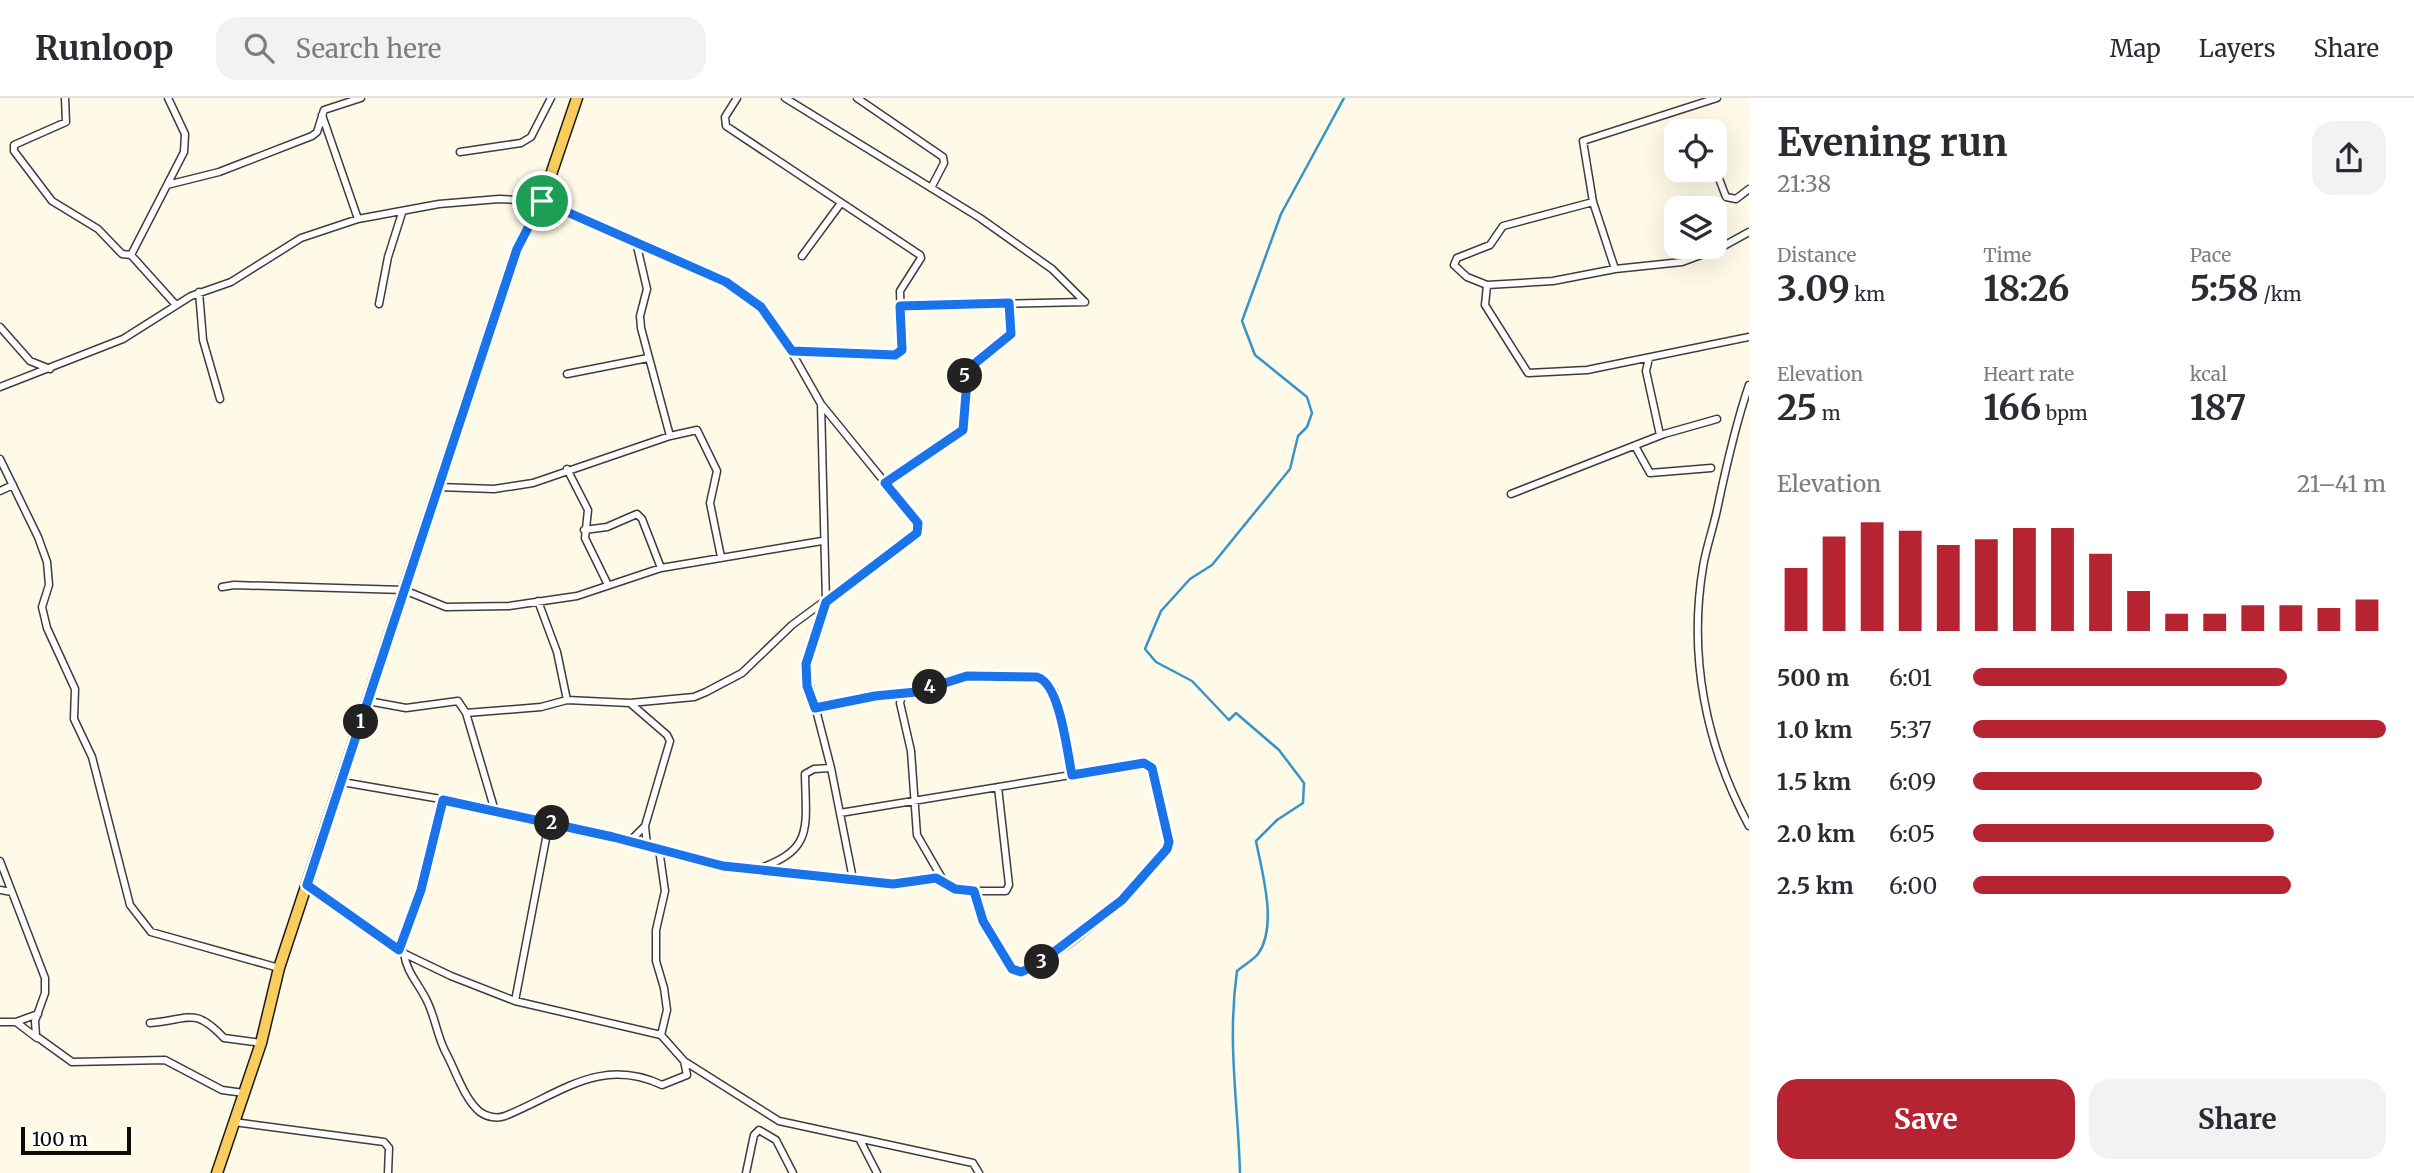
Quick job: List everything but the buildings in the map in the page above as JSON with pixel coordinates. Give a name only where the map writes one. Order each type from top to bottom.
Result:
[{"type":"main road","points":[[217,1173],[261,1043],[279,968],[517,249],[542,201],[577,98]]},
{"type":"street","points":[[65,98],[66,122],[14,145],[14,151],[52,201],[98,229],[122,254],[131,255],[176,305]]},
{"type":"street","points":[[131,255],[167,185],[185,142],[185,134],[168,98]]},
{"type":"street","points":[[328,98],[332,107]]},
{"type":"street","points":[[167,185],[219,172],[312,136],[317,132],[324,110],[361,98]]},
{"type":"street","points":[[460,152],[521,143],[531,137],[551,98]]},
{"type":"street","points":[[737,98],[725,117],[726,126],[920,255],[920,262],[901,286],[900,354],[792,351]]},
{"type":"street","points":[[785,98],[931,188],[1043,262],[1085,302],[900,306]]},
{"type":"street","points":[[857,98],[943,157],[944,163],[931,188]]},
{"type":"street","points":[[1615,269],[1593,202],[1583,141],[1717,98]]},
{"type":"street","points":[[322,115],[358,219]]},
{"type":"street","points":[[1720,182],[1726,197],[1736,199],[1749,189]]},
{"type":"street","points":[[0,387],[122,339],[199,292],[231,282],[301,238],[358,219],[474,200],[542,201],[726,282],[761,307],[792,351],[821,404],[918,523],[917,533],[792,625],[742,673],[694,697],[630,703],[567,700],[541,706],[467,713]]},
{"type":"street","points":[[1593,202],[1503,226],[1490,245],[1454,262],[1462,274],[1488,285],[1553,281],[1615,269],[1682,262],[1720,248],[1749,232]]},
{"type":"street","points":[[802,256],[841,203]]},
{"type":"street","points":[[379,304],[388,257],[402,213]]},
{"type":"street","points":[[636,242],[647,289],[640,321],[670,436]]},
{"type":"street","points":[[1488,285],[1485,304],[1528,373],[1587,370],[1749,337]]},
{"type":"street","points":[[199,292],[204,340],[220,399]]},
{"type":"street","points":[[885,483],[963,430],[968,369],[1011,334],[1009,303]]},
{"type":"street","points":[[0,327],[30,361],[50,369]]},
{"type":"street","points":[[566,374],[648,358]]},
{"type":"street","points":[[1649,358],[1646,371],[1660,435]]},
{"type":"street","points":[[1749,385],[1729,453],[1703,565],[1699,630],[1703,705],[1711,738],[1749,825]]},
{"type":"street","points":[[821,404],[822,541],[827,573],[826,602],[806,664],[807,686],[831,768],[853,879]]},
{"type":"street","points":[[1511,494],[1660,435],[1717,419]]},
{"type":"street","points":[[438,487],[494,489],[519,486],[693,430],[701,432],[717,471],[710,503],[721,557]]},
{"type":"street","points":[[1635,446],[1650,473],[1711,468]]},
{"type":"street","points":[[0,459],[47,562],[49,585],[42,607],[47,628],[75,689],[74,719],[92,757],[130,905],[151,932],[279,968]]},
{"type":"street","points":[[567,469],[588,510],[589,520],[584,530]]},
{"type":"street","points":[[0,491],[13,485]]},
{"type":"street","points":[[584,530],[607,527],[637,514],[642,519],[661,568]]},
{"type":"street","points":[[584,530],[608,585]]},
{"type":"street","points":[[222,587],[234,585],[404,590],[454,608],[509,606],[577,596],[661,568],[822,541]]},
{"type":"street","points":[[538,601],[557,652],[567,700]]},
{"type":"street","points":[[815,708],[875,696],[902,695],[967,676],[998,674],[1043,678],[1054,691],[1072,775]]},
{"type":"street","points":[[902,695],[900,703],[911,751],[917,835],[943,880]]},
{"type":"street","points":[[368,701],[406,708],[458,701],[467,713],[495,811]]},
{"type":"street","points":[[630,703],[667,735],[670,741],[645,826],[647,846]]},
{"type":"street","points":[[840,813],[1149,764],[1169,842],[1167,849],[1122,900],[1050,956],[1021,972],[1012,969],[983,921],[974,891]]},
{"type":"street","points":[[753,871],[784,860],[797,848],[806,822],[805,774],[814,769],[831,768]]},
{"type":"street","points":[[342,782],[495,811],[753,871],[893,884],[936,878],[955,889],[974,891],[1009,889],[998,787]]},
{"type":"street","points":[[443,800],[421,890],[401,952],[405,965],[428,1002],[439,1040],[475,1107],[490,1117],[504,1117],[542,1096],[589,1078],[637,1075],[662,1085],[687,1075],[684,1060]]},
{"type":"street","points":[[515,1001],[549,823]]},
{"type":"street","points":[[630,841],[645,826]]},
{"type":"street","points":[[659,849],[665,891],[656,930],[656,961],[667,1010],[661,1035]]},
{"type":"street","points":[[0,861],[3,877],[12,892],[45,978],[34,1030],[40,1041]]},
{"type":"street","points":[[307,885],[401,952],[451,976],[515,1001],[661,1035],[684,1060],[779,1121],[973,1163],[979,1173]]},
{"type":"street","points":[[0,890],[12,892]]},
{"type":"street","points":[[0,1022],[16,1022],[38,1014]]},
{"type":"street","points":[[150,1023],[198,1016],[212,1024],[224,1038],[261,1043]]},
{"type":"street","points":[[16,1022],[72,1062],[165,1060],[222,1090],[244,1093]]},
{"type":"street","points":[[234,1122],[384,1142],[389,1148],[388,1173]]},
{"type":"street","points":[[746,1173],[754,1135],[759,1130],[776,1140],[793,1173]]},
{"type":"street","points":[[860,1140],[877,1173]]},
{"type":"waterway","points":[[1240,1173],[1233,1048],[1234,997],[1237,971],[1258,954],[1264,942],[1268,914],[1256,841],[1277,820],[1303,803],[1304,783],[1279,750],[1236,713],[1229,720],[1192,681],[1156,662],[1145,649],[1161,611],[1190,579],[1212,565],[1290,469],[1298,436],[1307,427],[1312,413],[1307,397],[1255,355],[1242,321],[1281,214],[1344,98]]},
{"type":"route","points":[[542,201],[726,282],[761,307],[792,351],[900,354],[900,306],[1009,303],[1011,334],[1006,341],[968,369],[965,378],[963,430],[885,483],[918,523],[917,533],[826,602],[806,671],[807,686],[815,708],[875,696],[902,695],[967,676],[990,674],[1043,678],[1054,691],[1072,775],[1149,764],[1169,842],[1167,849],[1122,900],[1037,965],[1021,972],[1012,969],[995,935],[983,921],[974,891],[955,889],[936,878],[893,884],[753,871],[443,800],[421,890],[399,950],[307,885],[517,249],[542,201]]}]
